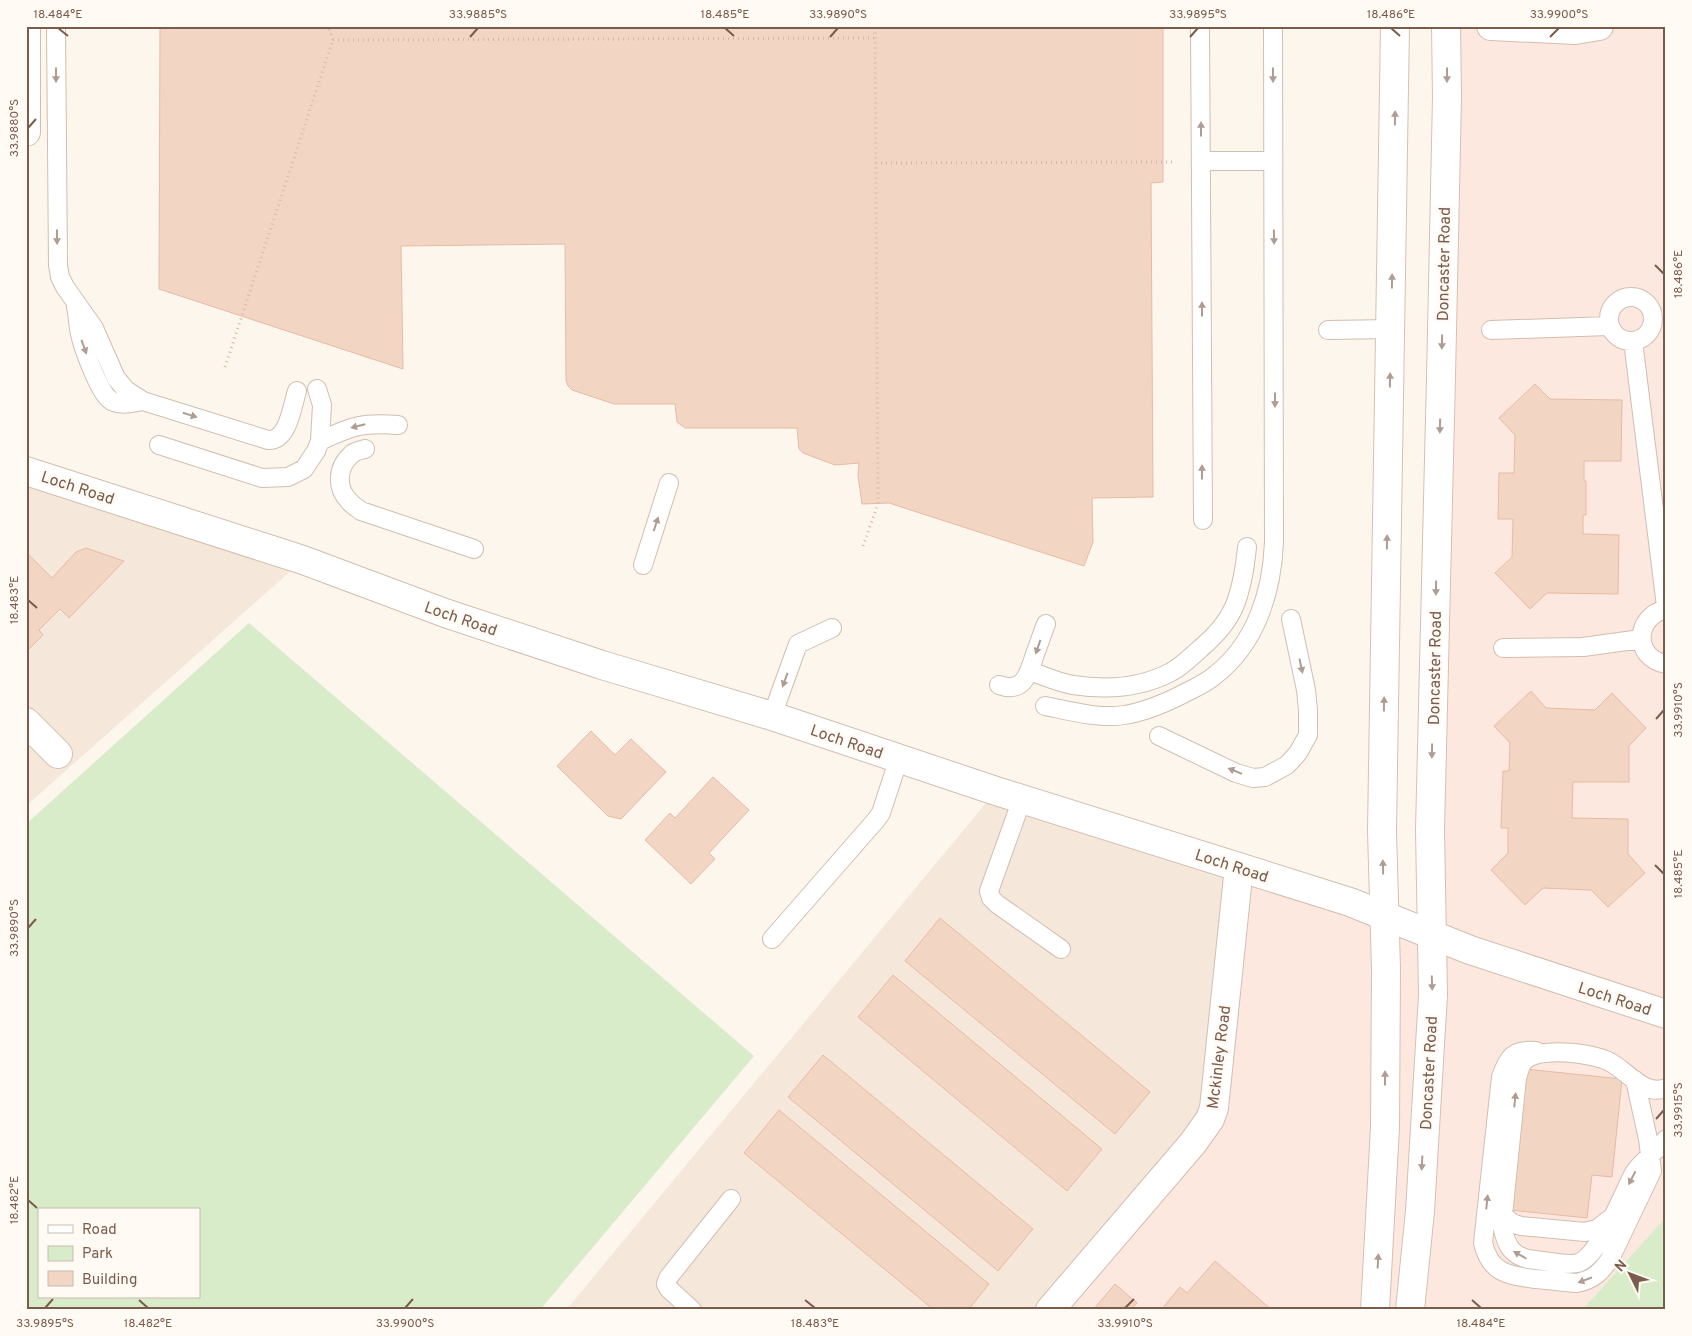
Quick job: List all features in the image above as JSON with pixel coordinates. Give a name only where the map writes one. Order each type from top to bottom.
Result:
[{"type":"street","points":[[26,26],[26,132]]},
{"type":"street","points":[[1375,1310],[1385,1127],[1386,969],[1382,831],[1395,26]]},
{"type":"street","name":"Doncaster Road","points":[[1410,1310],[1420,1210],[1432,995],[1430,830],[1442,317],[1446,26]]},
{"type":"street","points":[[1491,26],[1575,30],[1599,26]]},
{"type":"street","name":"Loch Road","points":[[26,471],[303,560],[445,613],[602,666],[772,716],[1350,902],[1470,950],[1666,1014]]},
{"type":"street","points":[[26,722],[58,754]]},
{"type":"street","name":"Mckinley Road","points":[[1050,1310],[1193,1143],[1210,1119],[1214,1108],[1239,867]]},
{"type":"lane","points":[[56,26],[58,265],[60,277],[64,287],[94,328],[116,378],[126,390],[143,401],[268,440],[274,440],[284,433],[297,391]]},
{"type":"lane","points":[[1200,26],[1203,520]]},
{"type":"lane","points":[[1045,706],[1095,714],[1123,715],[1160,706],[1214,676],[1235,656],[1250,636],[1263,608],[1273,564],[1274,519],[1273,26]]},
{"type":"lane","points":[[1201,161],[1273,161]]},
{"type":"lane","points":[[1629,296],[1638,297],[1659,315],[1653,321],[1650,331],[1643,338],[1633,342],[1623,340],[1614,335],[1610,326],[1608,316],[1612,307],[1619,299],[1629,296]]},
{"type":"lane","points":[[1491,330],[1610,326]]},
{"type":"lane","points":[[1328,330],[1391,329]]},
{"type":"lane","points":[[1633,342],[1666,607],[1650,616],[1642,631],[1642,639],[1644,648],[1649,655],[1655,661],[1666,664]]},
{"type":"lane","points":[[159,446],[262,478],[288,478],[304,469],[320,441],[322,405],[318,389]]},
{"type":"lane","points":[[320,441],[359,425],[373,423],[398,425]]},
{"type":"lane","points":[[366,449],[352,453],[344,463],[339,476],[340,488],[348,500],[361,511],[474,549]]},
{"type":"lane","points":[[643,565],[669,483]]},
{"type":"lane","points":[[1030,671],[1072,685],[1100,688],[1121,688],[1145,682],[1171,672],[1210,640],[1223,626],[1240,590],[1248,547]]},
{"type":"lane","points":[[1159,736],[1253,778],[1265,777],[1287,765],[1298,753],[1308,734],[1306,690],[1291,619]]},
{"type":"lane","points":[[999,684],[1008,688],[1016,686],[1026,678],[1046,624]]},
{"type":"lane","points":[[772,716],[798,644],[832,628]]},
{"type":"lane","points":[[1503,648],[1583,647],[1642,639]]},
{"type":"lane","points":[[772,939],[876,820],[898,758]]},
{"type":"lane","points":[[1022,798],[989,891],[991,898],[997,904],[1061,949]]},
{"type":"lane","points":[[1635,1080],[1652,1171],[1628,1225],[1603,1269],[1595,1276],[1577,1284],[1516,1276],[1504,1273],[1494,1266],[1486,1255],[1483,1243],[1501,1077],[1506,1061],[1513,1054],[1522,1051],[1598,1057],[1626,1071],[1649,1090],[1666,1088]]},
{"type":"lane","points":[[1543,1052],[1531,1055],[1526,1059],[1517,1078],[1502,1225],[1505,1240],[1516,1255],[1527,1260],[1576,1264],[1586,1259],[1594,1250],[1613,1217],[1635,1171],[1666,1139]]},
{"type":"lane","points":[[692,1310],[669,1289],[666,1284],[668,1278],[731,1199]]},
{"type":"lane","points":[[1503,1215],[1512,1223],[1521,1226],[1585,1232],[1597,1229],[1613,1217]]},
{"type":"path","points":[[225,367],[333,40],[328,26]]},
{"type":"path","points":[[863,546],[878,504],[875,26]]},
{"type":"path","points":[[333,40],[875,38]]},
{"type":"path","points":[[876,163],[1153,163],[1201,161]]},
{"type":"shaded area","points":[[1446,26],[1666,26],[1666,1217],[1582,1310],[1050,1310],[1203,1130],[1239,867],[1430,934]]},
{"type":"shaded area","points":[[26,471],[303,560],[26,806]]},
{"type":"shaded area","points":[[996,791],[1239,867],[1214,1108],[1050,1310],[566,1310]]},
{"type":"green space","points":[[249,623],[754,1056],[540,1310],[26,1310],[26,824]]},
{"type":"green space","points":[[1666,1217],[1666,1310],[1582,1310]]},
{"type":"building","points":[[160,26],[1163,26],[1163,182],[1151,183],[1153,497],[1092,498],[1093,542],[1084,566],[889,503],[862,504],[858,475],[859,463],[835,465],[803,453],[799,449],[797,428],[685,428],[677,422],[675,404],[614,404],[572,390],[566,380],[565,244],[401,246],[403,369],[159,289]]},
{"type":"building","points":[[1535,384],[1550,399],[1622,400],[1621,461],[1584,461],[1586,515],[1583,515],[1583,534],[1619,535],[1618,594],[1547,593],[1530,609],[1495,573],[1512,557],[1513,519],[1498,519],[1499,473],[1514,473],[1515,435],[1499,418]]},
{"type":"building","points":[[86,548],[124,561],[69,618],[60,609],[39,630],[43,635],[26,652],[26,552],[52,578],[76,552]]},
{"type":"building","points":[[1531,691],[1546,708],[1595,710],[1612,693],[1646,728],[1629,746],[1629,782],[1573,782],[1572,818],[1628,819],[1628,854],[1645,873],[1608,907],[1591,890],[1543,888],[1525,905],[1491,870],[1508,853],[1508,828],[1501,828],[1503,771],[1509,771],[1510,743],[1494,726]]},
{"type":"building","points":[[591,731],[615,755],[631,739],[666,772],[621,819],[608,816],[557,766]]},
{"type":"building","points":[[713,777],[749,810],[709,853],[715,859],[691,884],[645,840],[670,813],[675,818]]},
{"type":"building","points":[[940,918],[1150,1092],[1115,1134],[905,961]]},
{"type":"building","points":[[893,975],[1102,1149],[1067,1191],[858,1017]]},
{"type":"building","points":[[823,1055],[1033,1229],[998,1271],[788,1097]]},
{"type":"building","points":[[1525,1069],[1622,1079],[1612,1177],[1592,1175],[1587,1218],[1510,1210]]},
{"type":"building","points":[[779,1110],[989,1284],[968,1310],[934,1310],[744,1153]]},
{"type":"building","points":[[1215,1261],[1272,1310],[1161,1310],[1180,1287],[1187,1293]]},
{"type":"building","points":[[1115,1284],[1137,1303],[1131,1310],[1093,1310]]}]
